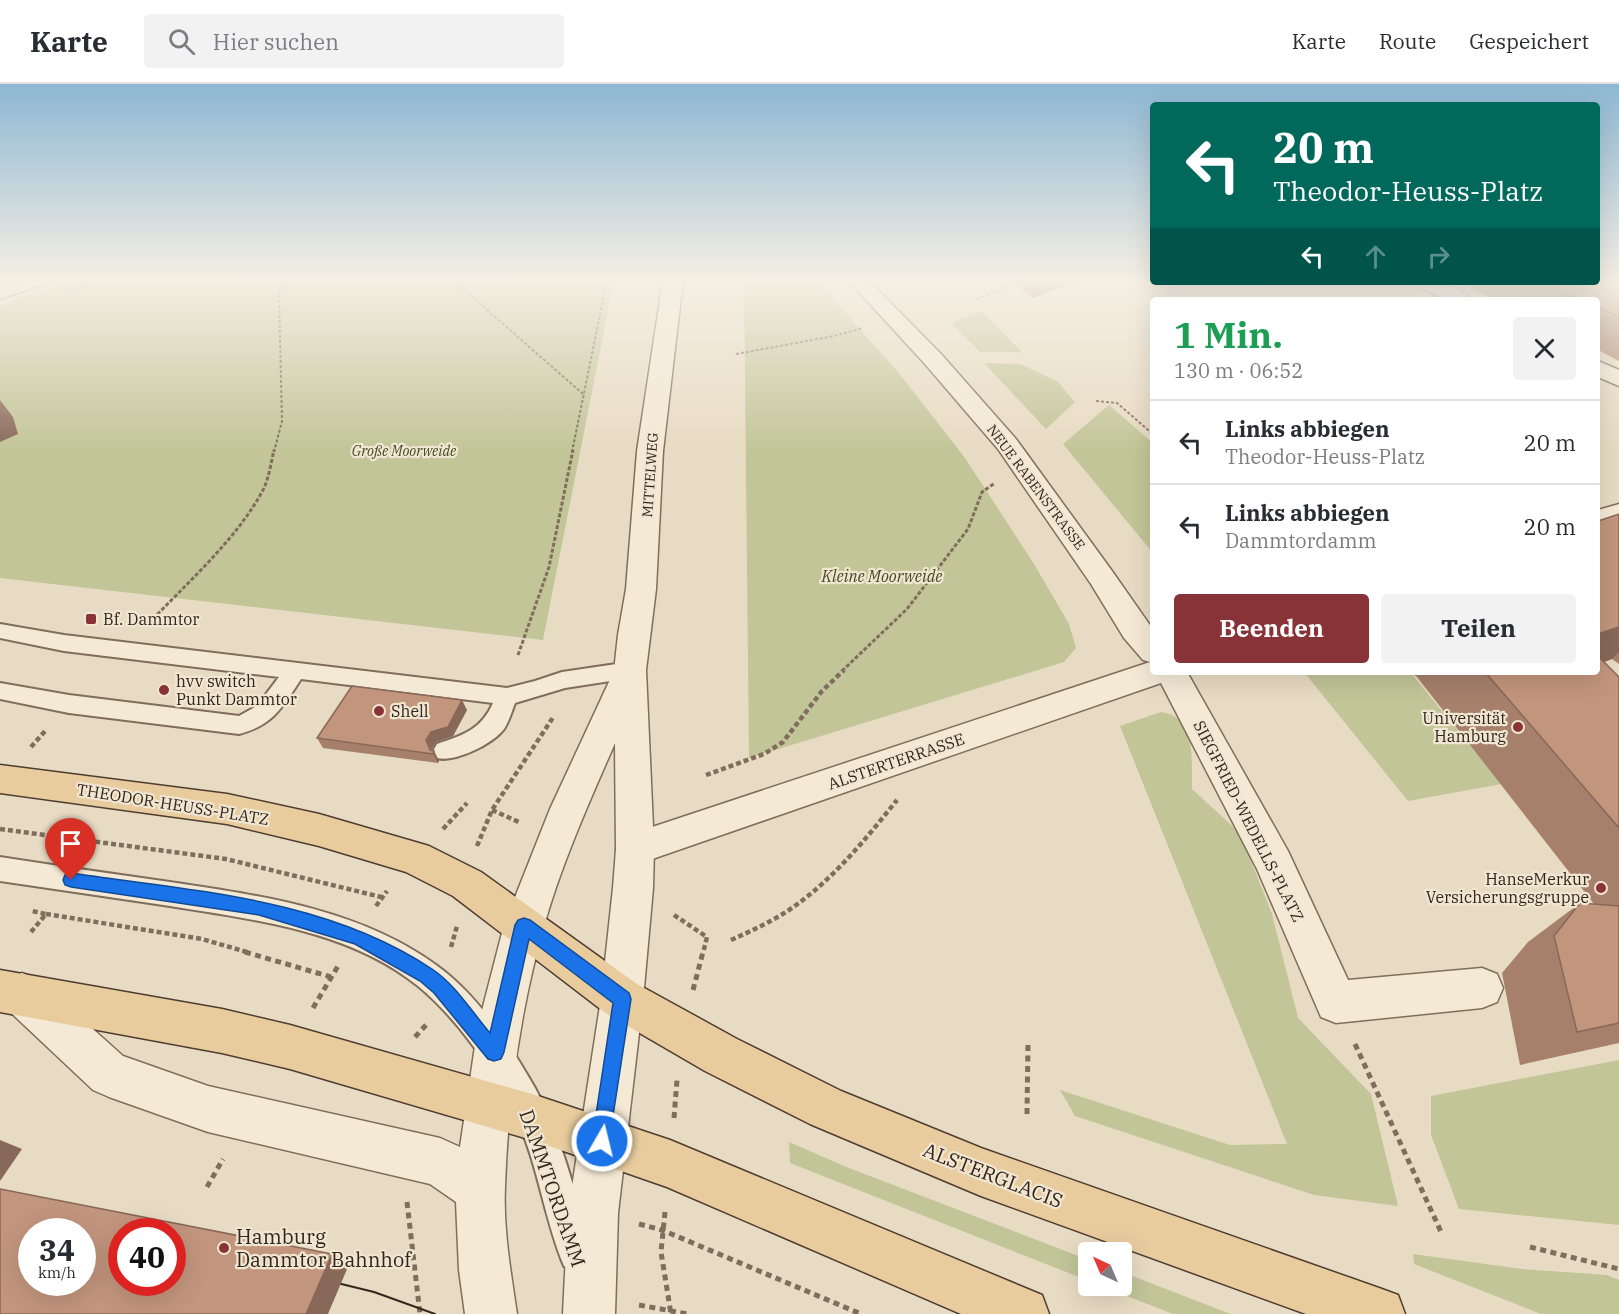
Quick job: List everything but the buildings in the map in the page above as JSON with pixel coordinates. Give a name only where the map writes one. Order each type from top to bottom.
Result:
[{"type":"main road","name":"THEODOR-HEUSS-PLATZ","points":[[0,780],[227,809],[319,830],[416,858],[467,884],[622,999]]},
{"type":"main road","points":[[11,993],[222,1031],[290,1047],[532,1117],[709,1180],[1023,1314]]},
{"type":"main road","name":"ALSTERGLACIS","points":[[622,999],[721,1055],[826,1108],[904,1142],[992,1176],[1379,1314]]},
{"type":"street","name":"MITTELWEG","points":[[622,999],[635,849],[630,670],[641,589],[650,451],[665,337]]},
{"type":"street","name":"NEUE RABENSTRASSE","points":[[912,337],[1022,464],[1102,578],[1135,630],[1150,647]]},
{"type":"street","points":[[1600,369],[1619,379]]},
{"type":"street","points":[[1600,518],[1619,512]]},
{"type":"street","name":"MITTELWEG","points":[[524,925],[568,809],[630,670]]},
{"type":"street","name":"ALSTERTERRASSE","points":[[635,849],[1150,674]]},
{"type":"street","name":"SIEGFRIED-WEDELLS-PLATZ","points":[[1173,675],[1274,863],[1336,1002]]},
{"type":"street","points":[[490,1314],[480,1189],[494,1052],[524,925]]},
{"type":"street","points":[[1336,1002],[1482,988]]},
{"type":"street","points":[[11,993],[109,1074],[208,1108],[440,1162],[480,1189]]},
{"type":"street","name":"DAMMTORDAMM","points":[[589,1305],[593,1213],[622,999]]},
{"type":"lane","points":[[5,638],[295,671],[367,688],[507,696],[539,689],[562,680],[630,670]]},
{"type":"lane","points":[[0,691],[69,704],[239,725],[252,723],[263,716],[295,671]]},
{"type":"lane","points":[[460,709],[482,693]]},
{"type":"lane","points":[[444,751],[473,741],[495,724],[507,696]]},
{"type":"lane","points":[[0,869],[259,908],[358,937],[426,975],[440,987],[494,1052]]},
{"type":"lane","name":"DAMMTORDAMM","points":[[494,1052],[532,1117],[589,1305]]},
{"type":"path","points":[[158,613],[247,515],[264,488],[282,421],[280,337]]},
{"type":"path","points":[[518,337],[583,394]]},
{"type":"path","points":[[518,656],[549,567],[595,337]]},
{"type":"path","points":[[736,354],[826,337]]},
{"type":"path","points":[[1096,400],[1117,403],[1150,432]]},
{"type":"path","points":[[706,775],[764,754],[783,742],[822,691],[907,609],[968,529],[982,492],[1022,464]]},
{"type":"path","points":[[492,810],[552,721],[562,680]]},
{"type":"path","points":[[731,940],[788,911],[820,885],[879,823],[903,791],[902,759]]},
{"type":"path","points":[[0,829],[226,859],[381,897]]},
{"type":"path","points":[[23,910],[202,939],[331,977]]},
{"type":"path","points":[[31,932],[46,914]]},
{"type":"path","points":[[1336,1002],[1442,1234]]},
{"type":"path","points":[[1027,1114],[1028,1043]]},
{"type":"path","points":[[410,1155],[405,1185],[420,1314]]},
{"type":"path","points":[[662,1230],[861,1314]]},
{"type":"path","points":[[1530,1247],[1619,1269]]},
{"type":"green space","name":"Große Moorweide","points":[[0,337],[603,337],[543,640],[0,578]]},
{"type":"green space","name":"Kleine Moorweide","points":[[745,337],[867,337],[899,373],[965,458],[1034,564],[1069,624],[1076,648],[1064,662],[749,758]]},
{"type":"green space","points":[[965,337],[1008,337],[1022,352],[980,352]]},
{"type":"green space","points":[[984,363],[1020,364],[1057,381],[1075,402],[1046,429]]},
{"type":"green space","points":[[1109,405],[1150,440],[1150,549],[1063,444]]},
{"type":"green space","points":[[1306,675],[1412,675],[1502,784],[1408,801]]},
{"type":"green space","points":[[1161,712],[1173,716],[1187,731],[1192,754],[1192,789],[1240,833],[1272,914],[1298,1018],[1371,1094],[1398,1206],[1314,1195],[1075,1116],[1060,1090],[1230,1145],[1287,1144],[1120,726]]},
{"type":"green space","points":[[1619,1060],[1619,1225],[1459,1209],[1431,1135],[1431,1096]]},
{"type":"green space","points":[[789,1142],[849,1168],[1078,1256],[1078,1277],[790,1163]]},
{"type":"green space","points":[[1413,1254],[1522,1269],[1607,1275],[1619,1280],[1619,1314],[1541,1314],[1414,1264]]},
{"type":"green space","points":[[1132,1276],[1231,1314],[1173,1314],[1127,1296],[1132,1296]]},
{"type":"tram line","points":[[325,1280],[374,1292],[435,1314]]},
{"type":"place","name":"Bf. Dammtor","points":[[91,619]]},
{"type":"place","name":"hvv switch Punkt Dammtor","points":[[164,690]]},
{"type":"place","name":"Shell","points":[[379,711]]},
{"type":"place","name":"Universität Hamburg","points":[[1518,727]]},
{"type":"place","name":"HanseMerkur Versicherungsgruppe","points":[[1601,888]]},
{"type":"place","name":"Hamburg Dammtor Bahnhof","points":[[224,1248]]},
{"type":"route","points":[[71,880],[259,908],[358,937],[409,963],[426,975],[464,1014],[494,1052],[524,925],[622,999],[602,1141]]}]
